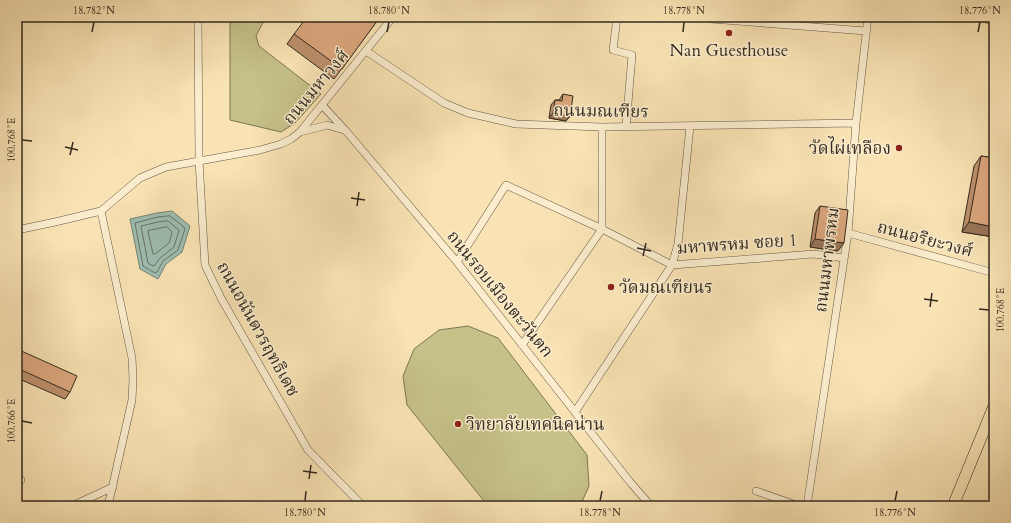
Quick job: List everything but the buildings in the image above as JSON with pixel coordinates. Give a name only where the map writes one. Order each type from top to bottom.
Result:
[{"type":"main road","points":[[953,506],[991,426],[994,406]]},
{"type":"street","name":"ถนนอนันตวรฤทธิเดช","points":[[198,17],[198,160],[205,265],[221,298],[308,450],[363,506]]},
{"type":"street","name":"ถนนมหาวงศ์","points":[[101,211],[140,178],[166,167],[260,150],[281,144],[291,139],[300,132],[393,17]]},
{"type":"street","points":[[617,17],[613,50],[632,54],[626,127]]},
{"type":"street","name":"ถนนมหาพรหม","points":[[807,506],[848,233],[856,123],[868,17]]},
{"type":"street","points":[[977,17],[994,21]]},
{"type":"street","points":[[711,19],[866,31]]},
{"type":"street","name":"ถนนมณเฑียร","points":[[366,51],[444,103],[468,113],[516,124],[626,127],[856,123]]},
{"type":"street","name":"ถนนรอบเมืองตะวันตก","points":[[322,105],[346,131],[457,262],[651,506]]},
{"type":"street","points":[[300,132],[327,125],[346,131]]},
{"type":"street","points":[[575,412],[672,265],[678,244],[690,126]]},
{"type":"street","points":[[522,345],[602,229],[602,127]]},
{"type":"street","name":"มหาพรหม ซอย 1","points":[[457,262],[506,185],[602,229],[672,265],[814,254],[844,258]]},
{"type":"street","points":[[17,230],[101,211],[132,358],[133,379],[132,400],[108,506]]},
{"type":"street","name":"ถนนอริยะวงศ์","points":[[848,233],[994,273]]},
{"type":"street","points":[[72,506],[112,487]]},
{"type":"street","points":[[756,491],[799,506]]},
{"type":"shaded area","points":[[230,17],[266,17],[256,36],[259,46],[321,94],[295,123],[281,132],[230,120]]},
{"type":"shaded area","points":[[468,326],[498,338],[587,455],[589,486],[580,506],[488,506],[407,405],[403,376],[414,349],[439,330]]},
{"type":"water","points":[[172,211],[190,226],[182,252],[166,264],[158,279],[140,269],[130,219]]},
{"type":"place","name":"Nan Guesthouse","points":[[729,33]]},
{"type":"place","name":"วัดไผ่เทลือง","points":[[899,148]]},
{"type":"place","name":"วัดมณเฑียนร","points":[[611,287]]},
{"type":"place","name":"วิทยาลัยเทคนิคน่าน","points":[[458,424]]}]
